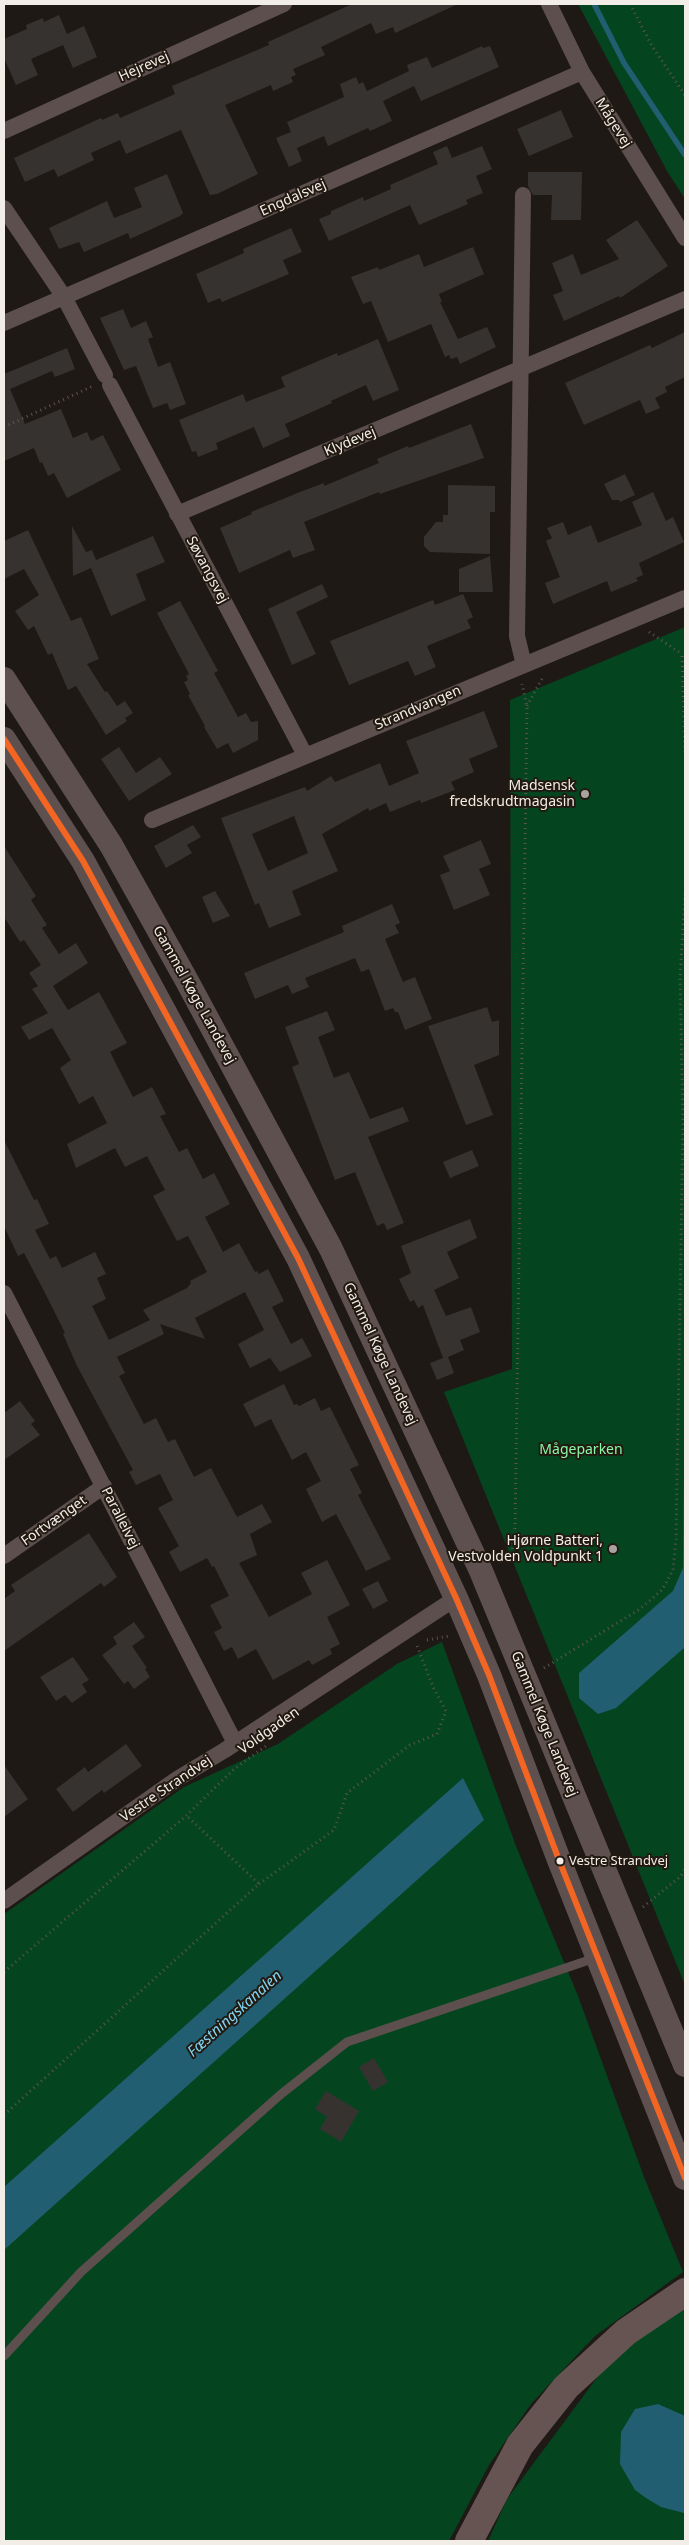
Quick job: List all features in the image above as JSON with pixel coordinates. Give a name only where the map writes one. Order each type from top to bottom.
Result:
[{"type":"highway","points":[[469,2541],[520,2445],[566,2387],[626,2332],[685,2292]]},
{"type":"main road","name":"Gammel Køge Landevej","points":[[4,679],[111,845],[187,981],[331,1249],[481,1571],[685,2065]]},
{"type":"main road","points":[[4,740],[83,861],[298,1258],[456,1598],[500,1703],[685,2178]]},
{"type":"street","name":"Hejrevej","points":[[4,131],[284,4]]},
{"type":"street","name":"Mågevej","points":[[549,4],[582,72],[685,238]]},
{"type":"street","name":"Engdalsvej","points":[[4,323],[582,72]]},
{"type":"street","points":[[521,666],[517,636],[523,195]]},
{"type":"street","name":"Søvangsvej","points":[[4,208],[64,297],[104,381],[305,754]]},
{"type":"street","name":"Klydevej","points":[[177,514],[522,369],[685,298]]},
{"type":"street","name":"Strandvangen","points":[[152,820],[305,754],[685,598]]},
{"type":"street","name":"Parallelvej","points":[[4,1293],[236,1743]]},
{"type":"street","name":"Fortvænget","points":[[4,1556],[104,1486]]},
{"type":"street","name":"Vestre Strandvej","points":[[4,1902],[177,1779],[236,1743],[456,1598]]},
{"type":"lane","points":[[4,2356],[81,2272],[280,2095],[347,2042],[598,1957]]},
{"type":"path","points":[[630,4],[652,46],[685,95]]},
{"type":"path","points":[[4,427],[104,381]]},
{"type":"path","points":[[646,630],[684,654],[685,754]]},
{"type":"path","points":[[500,1561],[512,1553],[515,1520],[527,707],[521,666]]},
{"type":"path","points":[[545,1667],[640,1609],[662,1590],[673,1570],[676,1539],[683,1123],[680,977],[685,894]]},
{"type":"path","points":[[408,1648],[416,1642],[449,1634],[452,1644]]},
{"type":"path","points":[[4,2115],[259,1884],[334,1830],[347,1793],[410,1745],[437,1734],[446,1711],[432,1687],[416,1642]]},
{"type":"path","name":"Voldgaden","points":[[4,1972],[187,1816],[234,1769],[273,1741]]},
{"type":"path","points":[[187,1816],[259,1884]]},
{"type":"path","points":[[641,1909],[681,1876],[685,1869]]},
{"type":"green space","points":[[578,4],[685,4],[685,199],[667,171]]},
{"type":"green space","name":"Mågeparken","points":[[685,627],[685,1985],[444,1392],[512,1369],[510,700]]},
{"type":"green space","points":[[442,1642],[516,1846],[578,1996],[644,2177],[683,2272],[595,2336],[531,2404],[489,2465],[449,2541],[4,2541],[4,1914],[184,1787],[278,1744],[397,1664]]},
{"type":"green space","points":[[685,2306],[685,2541],[488,2541],[507,2499],[605,2367],[669,2314]]},
{"type":"water","points":[[685,1375],[685,1647],[616,1708],[598,1714],[579,1698],[579,1673],[673,1591],[683,1568]]},
{"type":"water","name":"Fæstningskanalen","points":[[463,1778],[484,1820],[4,2250],[4,2187]]},
{"type":"water","points":[[658,2404],[685,2416],[684,2513],[661,2507],[635,2490],[620,2464],[621,2432],[635,2409]]},
{"type":"building","points":[[352,4],[458,4],[395,33],[393,27],[376,34],[371,23],[321,47],[325,55],[293,69],[296,75],[291,77],[293,82],[273,91],[271,85],[225,105],[258,174],[217,194],[210,195],[181,130],[126,154],[120,140],[91,153],[94,160],[58,177],[54,169],[25,182],[14,158],[101,118],[102,120],[118,113],[120,118],[175,94],[172,86],[269,45],[268,42]]},
{"type":"building","points":[[59,15],[67,34],[84,26],[97,57],[73,68],[63,45],[31,59],[38,75],[16,85],[4,58],[4,39],[27,29],[26,25],[43,18],[44,22]]},
{"type":"building","points":[[482,46],[483,48],[490,46],[499,67],[421,101],[414,86],[383,101],[392,121],[370,131],[368,128],[328,146],[324,136],[297,148],[302,161],[289,167],[276,138],[291,132],[287,122],[344,97],[340,84],[356,77],[359,84],[363,82],[367,91],[409,71],[407,65],[427,57],[432,68]]},
{"type":"building","points":[[561,110],[573,137],[529,156],[517,129]]},
{"type":"building","points":[[447,146],[452,158],[482,146],[492,169],[476,176],[483,193],[466,200],[468,204],[419,225],[410,205],[329,241],[319,219],[331,214],[331,211],[363,197],[364,201],[391,189],[390,185],[438,164],[433,152]]},
{"type":"building","points":[[528,172],[582,172],[581,220],[551,220],[552,195],[533,195],[528,186]]},
{"type":"building","points":[[167,174],[183,213],[180,216],[130,239],[128,233],[84,252],[79,242],[59,249],[49,228],[107,201],[114,218],[142,207],[134,188]]},
{"type":"building","points":[[637,220],[668,266],[620,298],[619,296],[564,321],[553,295],[563,291],[552,263],[573,254],[581,275],[619,259],[606,240]]},
{"type":"building","points":[[291,228],[302,252],[283,260],[289,274],[222,302],[220,298],[208,303],[196,274],[244,253],[243,249]]},
{"type":"building","points":[[473,247],[484,274],[439,294],[442,302],[440,302],[458,339],[487,327],[496,347],[460,364],[457,357],[451,359],[449,355],[445,357],[431,324],[388,342],[371,301],[363,304],[351,277],[378,267],[379,270],[419,254],[424,267]]},
{"type":"building","points":[[123,309],[131,328],[146,321],[153,337],[148,339],[158,367],[170,362],[186,404],[170,410],[167,403],[153,408],[136,366],[124,370],[100,318]]},
{"type":"building","points":[[685,332],[685,377],[665,387],[667,392],[655,398],[660,408],[646,414],[640,400],[584,425],[565,383],[650,345],[652,348]]},
{"type":"building","points":[[378,339],[399,390],[373,401],[366,385],[285,424],[290,436],[263,448],[254,427],[216,443],[218,449],[198,457],[196,451],[192,452],[179,420],[243,394],[246,402],[285,387],[281,377],[337,353],[338,356]]},
{"type":"building","points":[[67,348],[75,369],[55,377],[52,371],[10,389],[25,424],[61,409],[73,438],[87,432],[91,441],[103,435],[121,470],[67,498],[54,473],[48,476],[34,448],[4,461],[4,374]]},
{"type":"building","points":[[471,424],[484,458],[380,494],[379,492],[304,522],[315,550],[293,558],[290,550],[239,573],[220,528],[252,514],[251,512],[324,483],[324,486],[379,463],[377,459],[408,446],[409,448]]},
{"type":"building","points":[[625,474],[635,495],[620,502],[619,500],[612,500],[604,484]]},
{"type":"building","points":[[448,485],[495,486],[495,512],[490,512],[490,554],[430,552],[424,546],[424,537],[436,522],[443,522],[443,515],[448,515]]},
{"type":"building","points":[[653,492],[666,521],[673,517],[684,542],[639,563],[643,575],[636,578],[638,581],[611,592],[607,581],[553,604],[545,583],[560,577],[546,541],[552,538],[547,528],[563,522],[568,535],[591,525],[598,543],[642,525],[632,502]]},
{"type":"building","points":[[72,526],[86,552],[92,550],[96,560],[153,536],[165,562],[136,574],[146,600],[111,616],[91,568],[73,576]]},
{"type":"building","points":[[28,530],[71,621],[81,617],[99,659],[87,664],[105,692],[107,691],[117,706],[125,701],[133,713],[125,718],[127,721],[106,735],[76,686],[68,690],[52,653],[48,655],[34,626],[28,630],[15,611],[39,595],[24,569],[4,579],[4,541]]},
{"type":"building","points":[[490,556],[493,592],[459,592],[459,569]]},
{"type":"building","points":[[322,584],[328,597],[296,612],[316,654],[292,665],[268,609]]},
{"type":"building","points":[[463,594],[473,617],[467,620],[471,628],[427,646],[436,667],[415,676],[408,661],[349,685],[330,641],[433,600],[435,605]]},
{"type":"building","points":[[180,601],[218,671],[214,673],[238,717],[246,713],[251,722],[258,721],[258,740],[233,753],[228,743],[217,749],[204,727],[188,695],[190,694],[184,682],[188,680],[186,676],[189,674],[157,613]]},
{"type":"building","points":[[484,711],[498,747],[469,759],[474,772],[451,782],[455,790],[421,803],[420,800],[390,812],[386,803],[369,811],[368,808],[322,834],[338,871],[292,891],[301,915],[269,928],[259,903],[255,905],[221,818],[305,787],[307,791],[331,776],[335,782],[380,763],[389,786],[419,773],[406,741]],"holes":[[[294,816],[308,853],[268,871],[252,834]]]},
{"type":"building","points":[[119,747],[136,773],[160,757],[172,774],[129,801],[101,759]]},
{"type":"building","points":[[193,825],[201,837],[187,845],[192,853],[166,868],[154,846]]},
{"type":"building","points":[[481,840],[491,864],[479,869],[490,895],[454,910],[440,875],[450,871],[443,856]]},
{"type":"building","points":[[4,846],[36,896],[31,900],[47,925],[42,928],[59,954],[76,943],[88,963],[53,986],[68,1010],[99,992],[127,1043],[110,1052],[133,1097],[152,1087],[166,1114],[160,1116],[179,1152],[187,1148],[203,1179],[214,1173],[230,1204],[205,1217],[223,1252],[239,1243],[255,1272],[257,1271],[259,1274],[268,1269],[284,1301],[272,1307],[291,1344],[302,1338],[312,1356],[280,1372],[270,1358],[250,1368],[238,1344],[264,1330],[245,1292],[195,1318],[205,1339],[160,1324],[164,1334],[117,1357],[125,1373],[119,1376],[144,1424],[156,1418],[168,1442],[175,1439],[194,1477],[211,1468],[237,1517],[262,1504],[272,1522],[250,1534],[257,1555],[239,1563],[269,1617],[312,1594],[301,1573],[327,1560],[350,1605],[327,1617],[340,1644],[330,1649],[332,1654],[312,1665],[309,1660],[273,1680],[256,1649],[238,1659],[232,1647],[224,1651],[214,1632],[222,1628],[210,1605],[229,1596],[214,1566],[212,1567],[207,1558],[180,1572],[169,1552],[179,1546],[158,1508],[173,1500],[160,1474],[136,1485],[129,1472],[133,1470],[77,1366],[63,1334],[65,1333],[45,1293],[24,1253],[18,1256],[4,1226],[4,1140],[34,1200],[37,1199],[49,1224],[35,1230],[50,1259],[56,1256],[62,1268],[95,1252],[106,1274],[97,1278],[106,1299],[92,1306],[109,1340],[150,1320],[143,1310],[187,1288],[191,1283],[190,1281],[207,1272],[188,1236],[177,1241],[153,1196],[165,1190],[147,1156],[125,1167],[115,1148],[76,1168],[67,1144],[107,1123],[93,1096],[79,1104],[60,1068],[71,1060],[52,1028],[29,1040],[21,1027],[48,1013],[32,989],[38,986],[29,973],[41,965],[24,940],[20,942],[4,917]]},
{"type":"building","points":[[215,891],[230,916],[213,923],[202,897]]},
{"type":"building","points":[[392,904],[400,923],[395,925],[399,933],[385,939],[403,982],[415,977],[432,1019],[405,1030],[398,1012],[395,1012],[393,1008],[385,1011],[369,969],[361,972],[355,958],[305,978],[309,987],[292,994],[288,985],[255,999],[244,973],[344,932],[342,926]]},
{"type":"building","points":[[487,1007],[492,1022],[499,1020],[499,1055],[474,1065],[493,1115],[466,1125],[428,1026]]},
{"type":"building","points":[[327,1011],[335,1030],[318,1037],[334,1078],[349,1072],[370,1119],[403,1107],[409,1121],[368,1137],[404,1223],[387,1230],[384,1223],[377,1226],[355,1172],[335,1180],[292,1067],[299,1064],[285,1027]]},
{"type":"building","points":[[472,1150],[479,1166],[450,1178],[443,1162]]},
{"type":"building","points":[[470,1219],[477,1238],[447,1252],[459,1278],[434,1290],[446,1316],[471,1307],[480,1332],[460,1340],[464,1350],[448,1357],[454,1373],[437,1380],[430,1363],[443,1358],[423,1305],[418,1308],[414,1300],[410,1302],[399,1279],[411,1273],[401,1246]]},
{"type":"building","points":[[284,1384],[294,1405],[297,1404],[299,1406],[315,1398],[321,1411],[330,1407],[359,1465],[350,1469],[362,1493],[358,1495],[391,1559],[366,1571],[336,1514],[322,1522],[306,1489],[321,1481],[306,1452],[292,1460],[271,1419],[255,1427],[243,1404]]},
{"type":"building","points":[[20,1401],[35,1421],[31,1424],[40,1435],[4,1460],[4,1413]]},
{"type":"building","points":[[89,1533],[117,1577],[104,1587],[101,1583],[4,1651],[4,1599],[15,1591],[11,1585]]},
{"type":"building","points":[[378,1581],[388,1601],[373,1609],[362,1589]]},
{"type":"building","points":[[134,1622],[145,1637],[132,1646],[147,1668],[145,1669],[150,1677],[134,1689],[128,1681],[124,1684],[102,1655],[117,1644],[113,1637]]},
{"type":"building","points":[[73,1657],[89,1680],[82,1684],[87,1692],[72,1703],[65,1695],[56,1701],[40,1677]]},
{"type":"building","points":[[126,1744],[142,1766],[104,1793],[102,1790],[73,1812],[56,1789],[85,1767],[88,1772]]},
{"type":"building","points":[[4,1765],[28,1799],[4,1817]]},
{"type":"building","points":[[374,2058],[388,2082],[373,2091],[359,2067]]},
{"type":"building","points":[[326,2091],[359,2111],[341,2142],[320,2129],[327,2117],[315,2109]]},
{"type":"waterway","points":[[594,4],[624,63],[685,155]]},
{"type":"transit line","points":[[4,739],[83,861],[298,1258],[456,1598],[489,1675],[559,1860],[685,2178]]},
{"type":"place","name":"Madsensk fredskrudtmagasin","points":[[585,794]]},
{"type":"place","name":"Hjørne Batteri, Vestvolden Voldpunkt 1","points":[[613,1549]]},
{"type":"place","name":"Vestre Strandvej","points":[[560,1861]]}]
